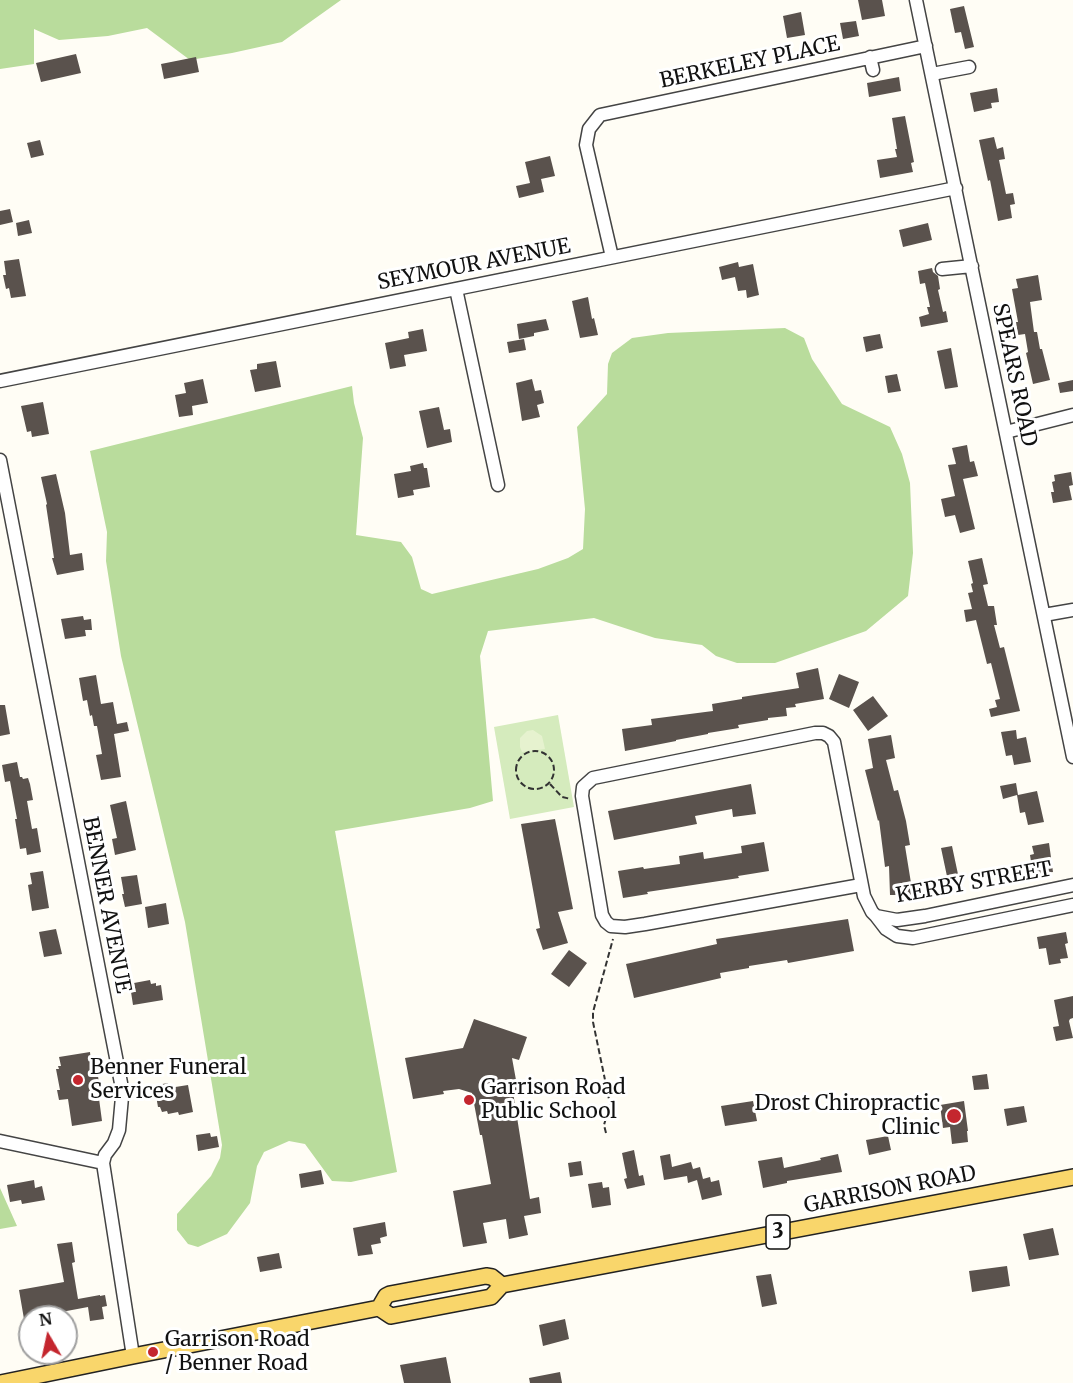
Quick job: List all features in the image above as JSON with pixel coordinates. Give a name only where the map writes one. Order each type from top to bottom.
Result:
[{"type":"main road","name":"GARRISON ROAD","points":[[1,1383],[379,1308],[391,1316],[491,1297],[502,1285],[1073,1177]]},
{"type":"main road","name":"GARRISON ROAD","points":[[379,1308],[386,1296],[390,1294],[489,1276],[502,1285]]},
{"type":"street","name":"SPEARS ROAD","points":[[916,0],[1073,757]]},
{"type":"street","name":"BERKELEY PLACE","points":[[612,257],[586,145],[589,129],[600,115],[872,64],[926,46]]},
{"type":"street","points":[[932,74],[969,66]]},
{"type":"street","name":"SEYMOUR AVENUE","points":[[0,381],[956,188]]},
{"type":"street","points":[[942,269],[972,266]]},
{"type":"street","points":[[456,289],[498,485]]},
{"type":"street","points":[[1006,432],[1073,415]]},
{"type":"street","name":"BENNER AVENUE","points":[[0,460],[121,1083],[119,1130],[103,1163]]},
{"type":"street","points":[[1044,615],[1073,610]]},
{"type":"street","points":[[861,885],[645,924],[616,927],[606,922],[602,915],[583,787],[593,778],[823,733],[834,742],[861,885],[864,896],[876,916]]},
{"type":"street","name":"KERBY STREET","points":[[876,916],[897,920],[925,916],[1073,885]]},
{"type":"street","name":"KERBY STREET","points":[[876,916],[897,936],[913,938],[1073,905]]},
{"type":"street","points":[[0,1142],[103,1163],[133,1356]]},
{"type":"path","points":[[537,751],[548,756],[554,766],[549,783],[538,789],[531,789],[520,782],[516,770],[520,758],[537,751]]},
{"type":"path","points":[[549,783],[568,800],[583,799]]},
{"type":"path","points":[[606,1133],[604,1125],[610,1104],[593,1022],[593,1012],[616,927]]},
{"type":"green space","points":[[0,0],[341,0],[282,42],[190,60],[147,28],[108,36],[59,40],[34,29],[34,64],[0,69]]},
{"type":"green space","points":[[785,328],[804,338],[812,359],[842,404],[890,427],[902,454],[910,483],[913,553],[908,596],[866,631],[775,663],[737,663],[716,656],[702,645],[655,638],[594,618],[488,631],[480,656],[493,801],[470,808],[335,831],[397,1172],[351,1182],[332,1181],[305,1144],[289,1141],[264,1152],[257,1166],[250,1203],[227,1234],[198,1247],[188,1244],[177,1230],[177,1214],[211,1176],[220,1158],[222,1145],[185,922],[121,656],[106,561],[107,532],[90,451],[352,386],[363,438],[356,535],[401,542],[412,557],[421,589],[432,594],[538,569],[568,558],[583,549],[585,509],[577,427],[607,394],[608,364],[612,353],[632,338],[668,333]]},
{"type":"green space","points":[[558,715],[574,807],[510,819],[494,727]]},
{"type":"green space","points":[[533,730],[542,736],[545,749],[522,752],[520,738],[527,731]]},
{"type":"green space","points":[[0,1188],[17,1226],[0,1229]]},
{"type":"building","points":[[858,0],[882,0],[885,16],[862,20]]},
{"type":"building","points":[[964,6],[974,47],[965,49],[961,32],[955,33],[950,9]]},
{"type":"building","points":[[801,12],[805,35],[787,38],[783,16]]},
{"type":"building","points":[[856,21],[859,36],[843,39],[840,23]]},
{"type":"building","points":[[76,54],[81,73],[41,82],[36,63]]},
{"type":"building","points":[[196,57],[199,72],[164,79],[161,64]]},
{"type":"building","points":[[899,77],[901,91],[869,97],[867,83]]},
{"type":"building","points":[[997,88],[999,102],[991,103],[992,108],[974,112],[970,93]]},
{"type":"building","points":[[905,116],[914,162],[911,163],[913,172],[880,178],[877,160],[897,157],[892,118]]},
{"type":"building","points":[[994,137],[997,149],[1003,147],[1005,159],[999,160],[1006,194],[1013,193],[1015,204],[1010,205],[1012,218],[998,221],[979,140]]},
{"type":"building","points":[[40,140],[44,155],[31,158],[27,143]]},
{"type":"building","points":[[550,156],[555,176],[541,179],[544,192],[519,198],[516,186],[530,183],[525,162]]},
{"type":"building","points":[[10,209],[13,222],[0,225],[0,211]]},
{"type":"building","points":[[29,220],[32,233],[18,236],[16,223]]},
{"type":"building","points":[[928,223],[932,240],[903,247],[899,230]]},
{"type":"building","points":[[19,259],[26,296],[11,298],[3,275],[6,275],[4,261]]},
{"type":"building","points":[[738,262],[739,267],[753,264],[759,295],[747,298],[746,290],[738,291],[735,277],[722,280],[719,267]]},
{"type":"building","points":[[932,268],[938,276],[940,289],[938,290],[948,322],[921,327],[919,317],[929,314],[927,307],[930,307],[925,283],[920,284],[918,271]]},
{"type":"building","points":[[1038,275],[1042,300],[1030,302],[1034,332],[1037,332],[1050,380],[1033,384],[1026,353],[1028,352],[1025,334],[1018,335],[1012,289],[1018,288],[1016,279]]},
{"type":"building","points":[[588,297],[598,335],[580,338],[572,301]]},
{"type":"building","points":[[546,319],[549,330],[519,339],[517,324]]},
{"type":"building","points":[[423,329],[427,351],[404,355],[406,366],[390,369],[385,343],[409,338],[408,332]]},
{"type":"building","points":[[880,334],[883,348],[866,352],[863,337]]},
{"type":"building","points":[[524,339],[526,350],[509,353],[507,342]]},
{"type":"building","points":[[951,348],[958,387],[945,389],[937,351]]},
{"type":"building","points":[[276,361],[281,387],[255,392],[250,370],[257,369],[257,364]]},
{"type":"building","points":[[897,374],[901,391],[888,393],[885,376]]},
{"type":"building","points":[[203,379],[208,403],[192,406],[193,415],[179,417],[175,395],[186,393],[184,383]]},
{"type":"building","points":[[532,379],[535,391],[541,390],[544,403],[537,405],[540,417],[522,421],[516,383]]},
{"type":"building","points":[[1073,380],[1073,391],[1060,393],[1058,383]]},
{"type":"building","points":[[43,402],[49,434],[32,437],[31,431],[27,432],[21,406]]},
{"type":"building","points":[[439,407],[444,430],[450,429],[452,442],[427,448],[419,411]]},
{"type":"building","points":[[967,445],[970,462],[974,461],[978,476],[963,479],[975,529],[960,533],[955,515],[945,517],[941,499],[955,496],[948,465],[956,464],[952,448]]},
{"type":"building","points":[[423,463],[424,468],[427,468],[430,487],[413,490],[414,495],[398,498],[394,474],[411,471],[410,466]]},
{"type":"building","points":[[1071,472],[1073,485],[1069,486],[1072,500],[1053,503],[1051,492],[1054,492],[1052,482],[1055,481],[1054,475]]},
{"type":"building","points":[[56,474],[65,513],[70,555],[82,553],[84,570],[57,575],[52,558],[54,558],[47,504],[41,477]]},
{"type":"building","points":[[982,558],[988,584],[983,585],[988,606],[994,606],[997,625],[994,625],[1000,648],[1004,647],[1020,711],[991,717],[989,709],[997,707],[995,700],[1000,699],[991,663],[987,664],[976,620],[966,622],[964,610],[972,609],[968,593],[973,592],[971,584],[973,583],[968,561]]},
{"type":"building","points":[[83,616],[84,620],[91,619],[92,630],[85,630],[86,636],[65,639],[61,619]]},
{"type":"building","points":[[818,668],[824,699],[795,704],[796,707],[786,708],[787,716],[768,718],[768,720],[738,725],[739,728],[625,751],[622,729],[652,725],[651,719],[713,711],[712,704],[742,699],[742,697],[799,688],[796,673]]},
{"type":"building","points":[[839,674],[859,682],[849,708],[829,699]]},
{"type":"building","points":[[96,675],[101,704],[113,702],[117,724],[127,722],[129,731],[114,734],[121,777],[101,780],[96,755],[102,754],[97,726],[94,726],[92,715],[90,716],[87,700],[83,701],[79,678]]},
{"type":"building","points":[[873,696],[888,716],[868,731],[853,710]]},
{"type":"building","points":[[0,705],[5,705],[10,734],[0,736]]},
{"type":"building","points":[[1016,730],[1017,739],[1026,737],[1031,762],[1014,765],[1012,755],[1006,756],[1001,732]]},
{"type":"building","points":[[891,735],[895,758],[886,760],[894,791],[898,790],[906,821],[910,845],[905,846],[911,883],[917,883],[917,902],[904,902],[904,895],[890,895],[889,866],[885,867],[879,820],[865,770],[873,768],[868,739]]},
{"type":"building","points":[[17,762],[20,777],[28,778],[30,784],[33,800],[27,801],[32,829],[37,828],[41,852],[27,855],[26,848],[20,849],[10,781],[5,782],[2,765]]},
{"type":"building","points":[[1016,783],[1018,795],[1037,791],[1044,822],[1028,825],[1025,812],[1020,813],[1017,795],[1003,799],[1000,786]]},
{"type":"building","points":[[751,784],[756,814],[733,817],[732,809],[695,816],[697,824],[614,840],[608,811]]},
{"type":"building","points":[[126,801],[136,850],[115,855],[112,839],[117,838],[110,805]]},
{"type":"building","points":[[555,819],[573,909],[558,912],[568,943],[543,950],[536,929],[540,928],[521,824]]},
{"type":"building","points":[[764,842],[769,871],[623,898],[618,871],[680,864],[679,856],[703,852],[704,859],[742,853],[741,846]]},
{"type":"building","points":[[1049,843],[1053,872],[1033,875],[1030,855],[1034,854],[1032,846]]},
{"type":"building","points":[[952,846],[959,879],[948,881],[941,848]]},
{"type":"building","points":[[43,871],[49,908],[32,911],[28,885],[32,884],[30,873]]},
{"type":"building","points":[[137,875],[142,904],[125,907],[121,877]]},
{"type":"building","points":[[166,903],[169,924],[148,928],[145,907]]},
{"type":"building","points":[[848,919],[854,951],[788,963],[787,960],[749,966],[749,968],[720,973],[721,978],[634,998],[626,964],[717,944],[716,939]]},
{"type":"building","points":[[56,929],[62,954],[44,957],[39,932]]},
{"type":"building","points":[[1066,932],[1068,943],[1065,944],[1068,958],[1060,959],[1061,963],[1049,965],[1046,948],[1039,949],[1037,937]]},
{"type":"building","points":[[569,950],[587,963],[569,987],[551,974]]},
{"type":"building","points":[[150,980],[151,984],[161,985],[163,1000],[133,1005],[131,992],[136,992],[134,983]]},
{"type":"building","points":[[1073,996],[1073,1018],[1069,1021],[1073,1038],[1056,1041],[1053,1027],[1059,1026],[1054,1000]]},
{"type":"building","points":[[474,1019],[527,1037],[519,1060],[512,1058],[518,1091],[513,1092],[530,1199],[539,1197],[541,1213],[524,1216],[528,1235],[509,1239],[506,1219],[483,1223],[487,1243],[463,1247],[453,1191],[491,1184],[472,1093],[459,1089],[413,1099],[405,1058],[463,1048]]},
{"type":"building","name":"Benner Funeral Services","points":[[90,1052],[91,1062],[96,1061],[102,1121],[72,1126],[68,1099],[59,1100],[57,1090],[60,1090],[56,1069],[61,1066],[59,1057]]},
{"type":"building","points":[[987,1074],[989,1089],[974,1090],[972,1076]]},
{"type":"building","points":[[168,1083],[169,1088],[188,1085],[193,1112],[179,1115],[178,1112],[168,1114],[167,1111],[162,1112],[158,1107],[155,1090],[158,1090],[157,1085]]},
{"type":"building","points":[[753,1101],[757,1121],[725,1126],[721,1106]]},
{"type":"building","points":[[964,1101],[968,1142],[952,1144],[950,1127],[943,1128],[940,1105]]},
{"type":"building","points":[[1024,1106],[1027,1122],[1007,1126],[1004,1109]]},
{"type":"building","points":[[210,1133],[211,1137],[217,1136],[219,1147],[198,1151],[196,1135]]},
{"type":"building","points":[[888,1136],[891,1150],[869,1155],[866,1140]]},
{"type":"building","points":[[634,1150],[639,1176],[643,1175],[645,1185],[627,1189],[622,1153]]},
{"type":"building","points":[[670,1154],[672,1167],[691,1162],[693,1169],[700,1167],[703,1179],[710,1177],[711,1182],[719,1180],[722,1195],[702,1200],[697,1180],[688,1183],[687,1176],[664,1180],[660,1156]]},
{"type":"building","points":[[838,1154],[842,1172],[787,1181],[787,1183],[763,1188],[758,1161],[782,1157],[784,1168]]},
{"type":"building","points":[[581,1161],[583,1175],[570,1177],[568,1163]]},
{"type":"building","points":[[321,1170],[324,1184],[301,1188],[299,1174]]},
{"type":"building","points":[[34,1180],[35,1188],[42,1186],[45,1200],[22,1204],[21,1200],[10,1202],[7,1185]]},
{"type":"building","points":[[602,1182],[603,1188],[609,1187],[611,1205],[592,1208],[588,1184]]},
{"type":"building","points":[[385,1222],[387,1236],[380,1238],[381,1243],[371,1245],[373,1254],[358,1256],[353,1228]]},
{"type":"building","points":[[1053,1228],[1059,1255],[1029,1260],[1023,1234]]},
{"type":"building","points":[[72,1242],[75,1262],[72,1263],[78,1299],[105,1295],[107,1306],[102,1307],[104,1319],[90,1321],[88,1307],[78,1309],[78,1305],[22,1305],[19,1290],[64,1282],[57,1244]]},
{"type":"building","points":[[279,1253],[282,1268],[260,1272],[257,1257]]},
{"type":"building","points":[[1007,1266],[1010,1286],[972,1292],[969,1271]]},
{"type":"building","points":[[771,1274],[777,1304],[762,1307],[756,1276]]},
{"type":"building","points":[[565,1319],[569,1339],[543,1346],[539,1325]]},
{"type":"building","points":[[446,1357],[451,1383],[404,1383],[400,1365]]},
{"type":"building","points":[[560,1372],[562,1383],[530,1383],[529,1378]]},
{"type":"place","name":"Benner Funeral Services","points":[[78,1080]]},
{"type":"place","name":"Garrison Road Public School","points":[[469,1100]]},
{"type":"place","name":"Drost Chiropractic Clinic","points":[[954,1116]]},
{"type":"place","name":"Garrison Road / Benner Road","points":[[153,1352]]}]
